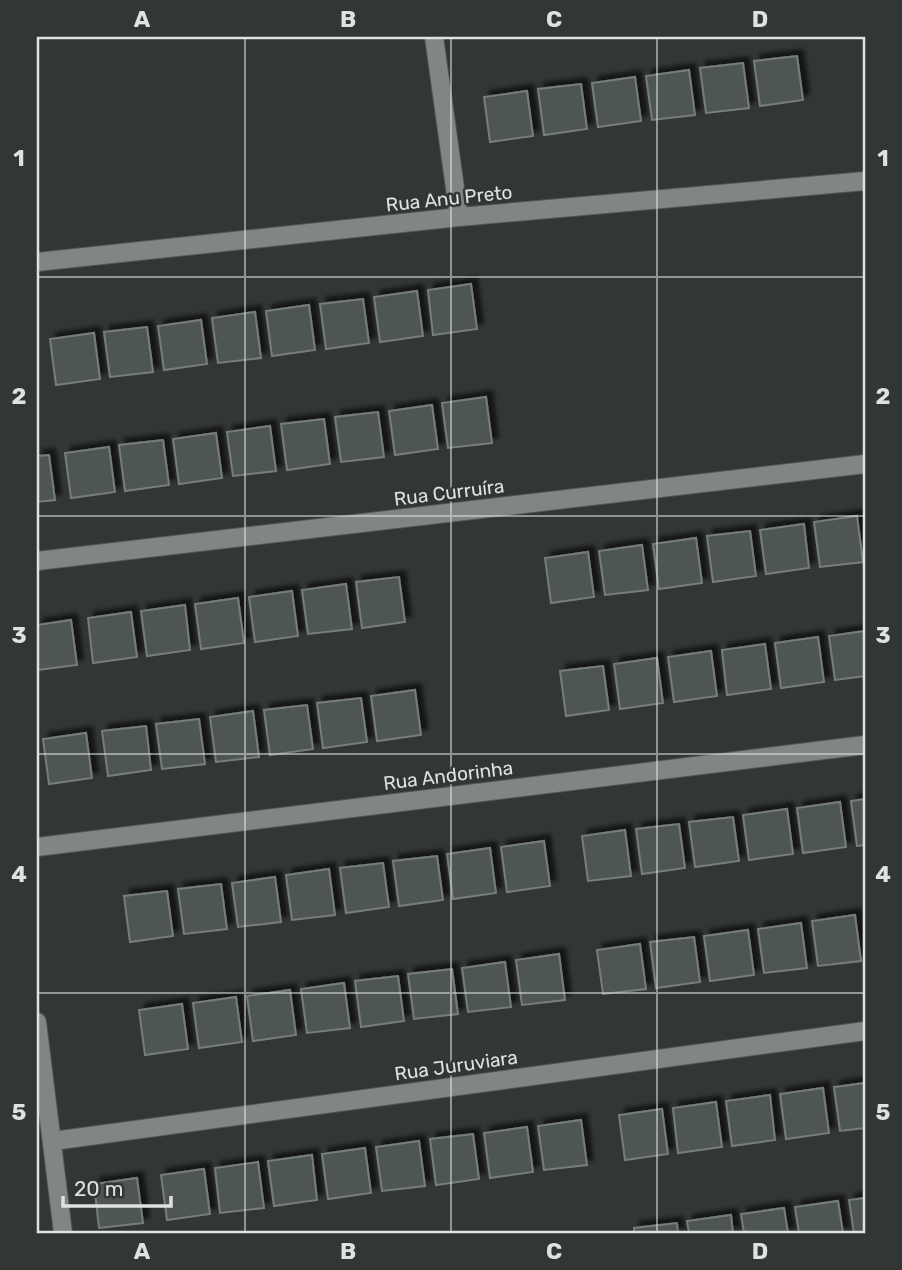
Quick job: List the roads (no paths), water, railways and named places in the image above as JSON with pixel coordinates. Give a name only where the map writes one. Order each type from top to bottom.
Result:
[{"type":"street","points":[[434,37],[459,217]]},
{"type":"street","name":"Rua Anu Preto","points":[[37,262],[459,217],[865,181]]},
{"type":"street","name":"Rua Curruíra","points":[[37,561],[865,464]]},
{"type":"street","name":"Rua Andorinha","points":[[37,847],[865,745]]},
{"type":"street","points":[[37,1022],[63,1233]]},
{"type":"street","name":"Rua Juruviara","points":[[53,1141],[865,1031]]}]
